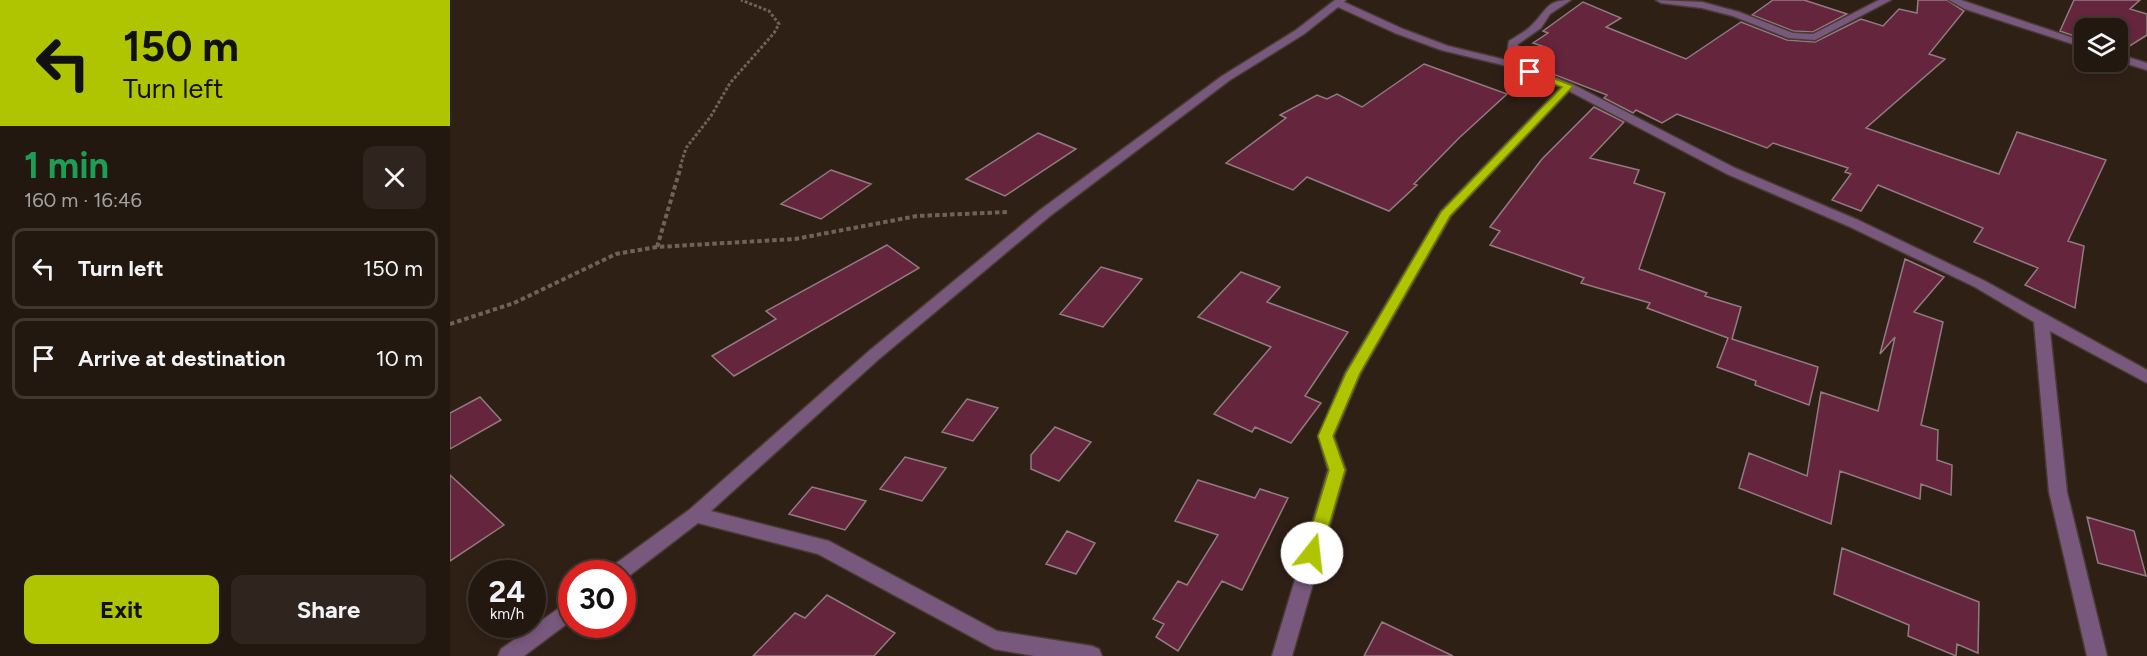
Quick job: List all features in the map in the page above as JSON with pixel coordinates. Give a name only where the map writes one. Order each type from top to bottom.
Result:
[{"type":"street","points":[[1511,64],[1512,43],[1537,26],[1546,12],[1566,0]]},
{"type":"street","points":[[1661,0],[1702,5],[1736,14],[1791,36],[1815,37],[1886,0]]},
{"type":"street","points":[[1954,0],[1968,7],[2074,41]]},
{"type":"street","points":[[635,560],[695,515],[874,356],[1045,213],[1226,78],[1300,32],[1339,2],[1399,31],[1445,48],[1511,64],[1568,86],[1731,171],[1853,223],[1980,284],[2147,377]]},
{"type":"street","points":[[2128,61],[2147,68]]},
{"type":"street","points":[[1282,656],[1337,470],[1326,436],[1353,373],[1446,214],[1568,86]]},
{"type":"street","points":[[2041,320],[2058,492],[2097,656]]},
{"type":"street","points":[[695,515],[822,546],[994,640],[1092,656]]},
{"type":"street","points":[[508,656],[558,618]]},
{"type":"path","points":[[657,247],[686,148],[711,116],[730,83],[774,33],[779,24],[776,16],[765,8],[741,0]]},
{"type":"path","points":[[450,324],[514,303],[616,254],[657,247],[795,239],[917,216],[1045,213]]},
{"type":"building","points":[[1773,0],[1804,0],[1847,14],[1813,32],[1793,31],[1752,15]]},
{"type":"building","points":[[1918,0],[1947,0],[1964,11],[1929,54],[1945,59],[1866,128],[1999,174],[2017,132],[2106,160],[2068,241],[2084,246],[2075,308],[2025,285],[2038,268],[1974,242],[1983,228],[1878,185],[1861,211],[1832,200],[1851,174],[1845,172],[1848,168],[1773,143],[1767,148],[1677,114],[1662,123],[1636,110],[1633,113],[1604,98],[1607,95],[1522,62],[1545,47],[1533,43],[1548,33],[1543,31],[1583,2],[1621,18],[1606,27],[1686,59],[1741,22],[1787,40],[1815,42],[1861,19],[1883,26],[1899,9],[1917,13]]},
{"type":"building","points":[[2074,0],[2140,0],[2130,9],[2147,14],[2147,35],[2128,47],[2128,18],[2074,18],[2074,36],[2060,31]]},
{"type":"building","points":[[1424,64],[1507,94],[1459,138],[1414,184],[1417,185],[1389,211],[1307,177],[1293,190],[1226,163],[1286,118],[1280,115],[1317,95],[1327,99],[1337,94],[1362,107]]},
{"type":"building","points":[[1594,107],[1624,122],[1590,158],[1639,170],[1634,183],[1665,193],[1639,269],[1707,293],[1705,296],[1741,307],[1732,339],[1818,367],[1809,405],[1755,385],[1756,381],[1717,367],[1728,338],[1647,308],[1650,303],[1581,283],[1584,278],[1490,245],[1500,231],[1490,227],[1542,159]]},
{"type":"building","points":[[1038,133],[1076,149],[1005,196],[966,179]]},
{"type":"building","points":[[831,170],[871,184],[821,219],[781,204]]},
{"type":"building","points":[[887,245],[919,268],[734,376],[712,356],[776,319],[766,311]]},
{"type":"building","points":[[1905,259],[1944,277],[1914,312],[1943,322],[1921,425],[1938,430],[1937,460],[1952,465],[1951,495],[1921,484],[1920,499],[1840,471],[1831,524],[1739,488],[1749,453],[1807,476],[1821,392],[1878,411],[1895,337],[1880,354]]},
{"type":"building","points":[[1101,267],[1142,279],[1103,327],[1060,314]]},
{"type":"building","points":[[1241,272],[1280,287],[1267,302],[1348,332],[1305,396],[1321,403],[1291,443],[1255,427],[1252,432],[1214,414],[1271,347],[1198,317]]},
{"type":"building","points":[[480,397],[501,420],[450,449],[450,413]]},
{"type":"building","points":[[967,399],[998,408],[973,441],[942,432]]},
{"type":"building","points":[[1055,427],[1091,442],[1059,481],[1031,469],[1031,455]]},
{"type":"building","points":[[905,457],[946,468],[922,501],[880,489]]},
{"type":"building","points":[[450,475],[504,525],[450,561]]},
{"type":"building","points":[[1198,480],[1255,498],[1260,489],[1288,498],[1242,590],[1222,581],[1178,651],[1156,637],[1164,624],[1153,619],[1178,581],[1187,585],[1218,535],[1175,521]]},
{"type":"building","points":[[812,487],[866,501],[845,530],[789,514]]},
{"type":"building","points":[[2087,517],[2134,531],[2146,576],[2098,563]]},
{"type":"building","points":[[1067,531],[1095,543],[1076,574],[1046,564]]},
{"type":"building","points":[[1842,548],[1979,602],[1978,653],[1957,644],[1956,656],[1908,636],[1909,625],[1834,594]]},
{"type":"building","points":[[827,595],[895,633],[874,656],[753,656],[795,613],[805,618]]},
{"type":"building","points":[[1382,622],[1453,656],[1364,656]]},
{"type":"route","points":[[1312,553],[1337,470],[1326,436],[1353,373],[1446,214],[1568,86],[1530,72]]}]
